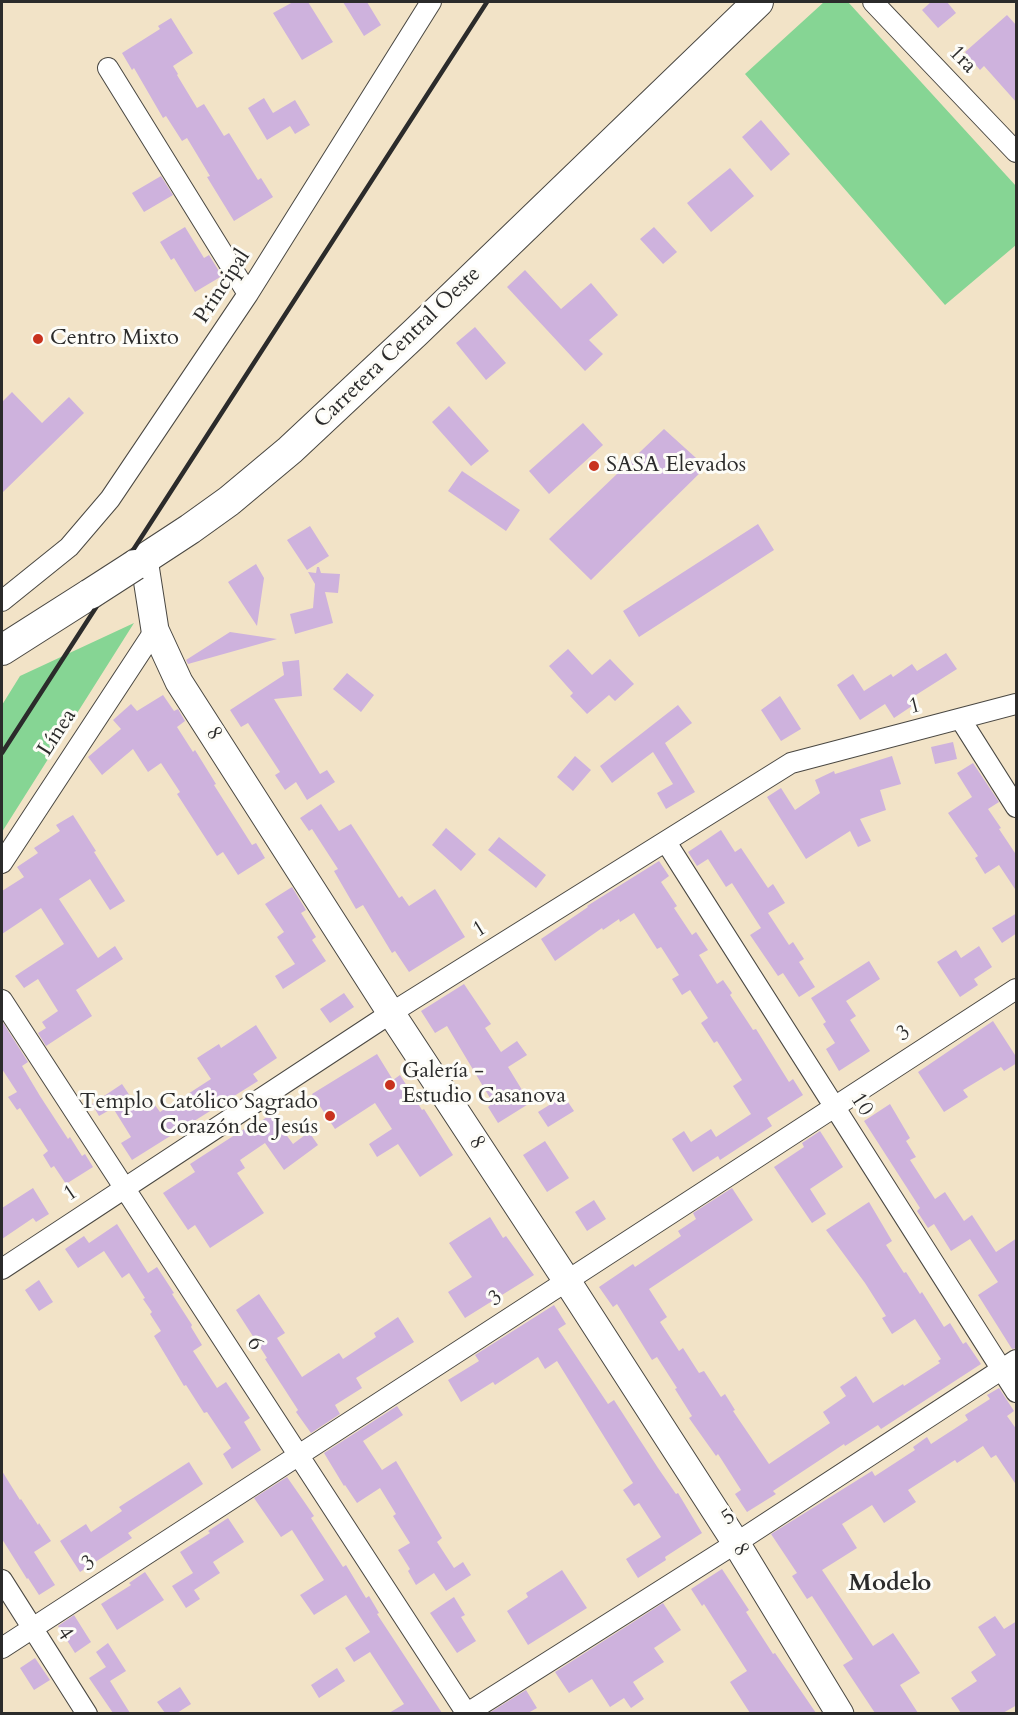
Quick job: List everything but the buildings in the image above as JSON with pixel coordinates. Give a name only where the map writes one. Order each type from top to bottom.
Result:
[{"type":"main road","name":"Carretera Central Oeste","points":[[2,650],[190,530],[229,501],[307,435],[758,2]]},
{"type":"street","name":"Principal","points":[[2,601],[69,547],[110,499],[248,294],[431,2]]},
{"type":"street","name":"1ra","points":[[873,2],[1017,152]]},
{"type":"street","points":[[108,68],[248,294]]},
{"type":"street","name":"8","points":[[139,562],[155,630],[179,682],[736,1543],[840,1713]]},
{"type":"street","name":"Línea","points":[[2,863],[155,630]]},
{"type":"street","name":"1","points":[[2,1269],[391,1013],[791,763],[1017,704]]},
{"type":"street","points":[[961,720],[1017,807]]},
{"type":"street","name":"10","points":[[666,842],[834,1108],[1009,1365],[1017,1392]]},
{"type":"street","name":"3","points":[[2,1648],[1017,989]]},
{"type":"street","name":"6","points":[[2,1000],[466,1713]]},
{"type":"street","name":"5","points":[[466,1713],[736,1543],[1009,1365]]},
{"type":"street","name":"4","points":[[2,1580],[87,1713]]},
{"type":"green space","points":[[824,2],[848,2],[1016,186],[1016,245],[945,305],[745,74]]},
{"type":"green space","points":[[134,623],[2,832],[2,705],[20,676]]},
{"type":"railway","points":[[2,753],[487,2]]},
{"type":"place","name":"Centro Mixto","points":[[38,339]]},
{"type":"place","name":"SASA Elevados","points":[[594,466]]},
{"type":"place","name":"Galería - Estudio Casanova","points":[[390,1085]]},
{"type":"place","name":"Templo Católico Sagrado Corazón de Jesús","points":[[330,1116]]},
{"type":"district","name":"Modelo","points":[[890,1584]]}]
